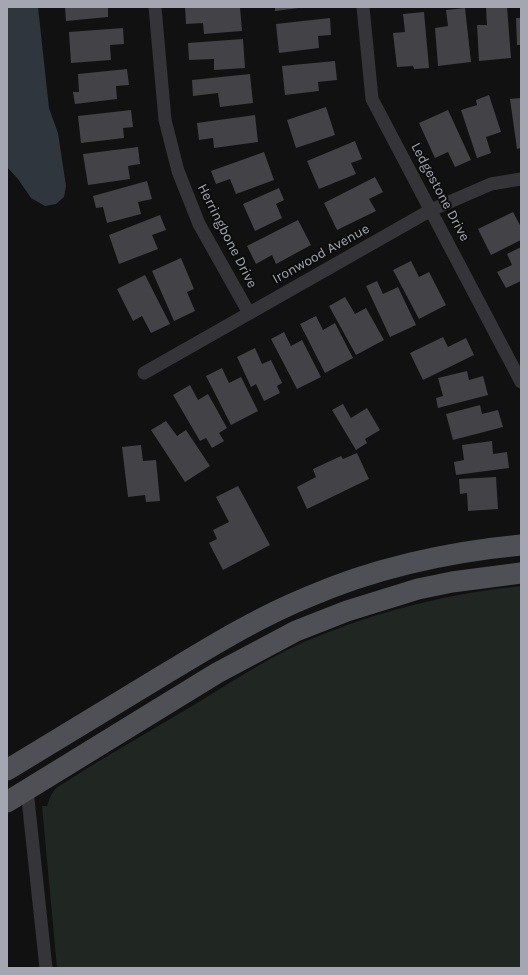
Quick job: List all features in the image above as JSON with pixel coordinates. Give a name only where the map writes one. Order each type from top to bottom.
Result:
[{"type":"main road","points":[[7,770],[217,643],[269,614],[308,596],[390,568],[427,559],[488,548],[521,545]]},
{"type":"main road","points":[[7,802],[217,673],[296,631],[347,611],[418,589],[452,582],[521,573]]},
{"type":"main road","points":[[27,790],[36,767],[125,710],[148,684]]},
{"type":"street","name":"Herringbone Drive","points":[[155,7],[165,120],[178,172],[200,224],[249,313]]},
{"type":"street","name":"Ledgestone Drive","points":[[363,7],[372,99],[521,382]]},
{"type":"street","name":"Ironwood Avenue","points":[[144,373],[431,210],[491,184],[521,179]]},
{"type":"street","points":[[27,790],[46,968]]},
{"type":"shaded area","points":[[7,7],[38,7],[49,108],[58,133],[66,186],[64,197],[56,204],[45,206],[31,198],[18,179],[7,167]]},
{"type":"shaded area","points":[[521,586],[521,968],[57,968],[42,806],[47,806],[51,795],[56,788],[256,667],[304,642],[370,617],[419,603],[470,593]]},
{"type":"building","points":[[65,7],[108,7],[108,17],[66,21]]},
{"type":"building","points":[[185,7],[240,7],[242,31],[204,34],[203,23],[186,24]]},
{"type":"building","points":[[275,7],[299,7],[299,8],[275,11]]},
{"type":"building","points":[[486,7],[507,7],[511,58],[479,61],[477,25],[487,25]]},
{"type":"building","points":[[465,8],[471,62],[438,66],[435,28],[448,26],[446,10]]},
{"type":"building","points":[[424,12],[429,68],[414,69],[413,66],[397,67],[393,33],[405,32],[403,14]]},
{"type":"building","points":[[330,18],[331,35],[318,36],[319,48],[279,53],[276,24]]},
{"type":"building","points":[[516,18],[521,18],[521,45],[517,45]]},
{"type":"building","points":[[123,28],[124,44],[110,45],[111,60],[71,63],[69,32]]},
{"type":"building","points":[[243,39],[245,68],[214,70],[214,59],[189,60],[188,43]]},
{"type":"building","points":[[335,61],[337,80],[318,82],[319,91],[285,95],[282,66]]},
{"type":"building","points":[[127,69],[129,85],[116,86],[117,99],[75,104],[73,92],[79,92],[78,74]]},
{"type":"building","points":[[250,74],[253,103],[220,107],[218,93],[193,96],[192,80]]},
{"type":"building","points":[[489,95],[501,132],[486,137],[491,153],[477,158],[461,110],[477,105],[476,100]]},
{"type":"building","points":[[521,98],[521,148],[517,149],[510,99]]},
{"type":"building","points":[[326,107],[335,135],[296,148],[287,120]]},
{"type":"building","points":[[131,110],[133,127],[123,128],[124,138],[81,143],[78,116]]},
{"type":"building","points":[[448,110],[471,160],[455,167],[448,152],[435,158],[419,123]]},
{"type":"building","points":[[255,115],[258,142],[214,148],[213,138],[199,140],[197,123]]},
{"type":"building","points":[[355,141],[362,159],[351,163],[356,174],[319,189],[307,161]]},
{"type":"building","points":[[138,147],[140,164],[128,166],[130,179],[88,185],[83,154]]},
{"type":"building","points":[[264,152],[274,180],[236,194],[230,179],[216,184],[211,171]]},
{"type":"building","points":[[375,177],[383,192],[369,199],[376,211],[337,230],[324,203]]},
{"type":"building","points":[[147,181],[152,199],[138,202],[141,214],[107,223],[103,207],[96,208],[93,196]]},
{"type":"building","points":[[279,188],[284,200],[276,204],[282,218],[255,231],[243,204]]},
{"type":"building","points":[[513,212],[521,227],[521,240],[491,255],[478,229]]},
{"type":"building","points":[[160,215],[166,230],[152,235],[158,249],[119,264],[109,235]]},
{"type":"building","points":[[298,220],[311,245],[276,264],[272,255],[256,264],[247,246]]},
{"type":"building","points":[[521,247],[521,281],[506,288],[497,272],[512,265],[507,254]]},
{"type":"building","points":[[181,258],[194,289],[187,292],[195,311],[174,321],[152,271]]},
{"type":"building","points":[[411,261],[419,277],[429,272],[446,305],[419,319],[393,270]]},
{"type":"building","points":[[145,275],[170,324],[151,333],[142,316],[133,321],[117,289]]},
{"type":"building","points":[[377,281],[383,294],[398,287],[416,325],[390,337],[366,286]]},
{"type":"building","points":[[345,297],[355,314],[366,308],[384,340],[356,355],[329,306]]},
{"type":"building","points":[[316,316],[323,330],[335,323],[353,358],[325,373],[300,324]]},
{"type":"building","points":[[284,332],[291,346],[302,340],[321,377],[297,389],[271,339]]},
{"type":"building","points":[[443,337],[448,347],[466,338],[474,355],[423,380],[410,353]]},
{"type":"building","points":[[255,348],[262,364],[271,360],[282,383],[277,386],[280,393],[264,401],[256,384],[251,387],[237,357]]},
{"type":"building","points":[[222,368],[229,383],[241,377],[258,411],[231,425],[206,376]]},
{"type":"building","points":[[467,371],[469,380],[483,376],[488,395],[438,408],[436,398],[443,396],[438,378]]},
{"type":"building","points":[[190,385],[198,400],[208,394],[227,428],[219,433],[224,441],[212,448],[206,438],[200,441],[173,395]]},
{"type":"building","points":[[343,404],[351,418],[367,408],[380,430],[365,439],[367,443],[356,450],[332,410]]},
{"type":"building","points":[[480,405],[482,414],[498,410],[503,427],[453,440],[446,414]]},
{"type":"building","points":[[166,421],[177,436],[186,430],[210,466],[185,482],[151,430]]},
{"type":"building","points":[[492,441],[493,454],[507,452],[509,468],[456,475],[454,462],[464,460],[462,445]]},
{"type":"building","points":[[141,445],[143,461],[156,460],[160,501],[146,502],[145,495],[128,497],[122,447]]},
{"type":"building","points":[[357,453],[369,479],[307,509],[297,487],[316,477],[313,469],[341,456],[343,459]]},
{"type":"building","points":[[496,477],[498,509],[468,511],[467,493],[460,494],[459,479]]},
{"type":"building","points":[[238,486],[270,545],[223,570],[209,543],[217,539],[213,530],[229,522],[216,497]]}]
